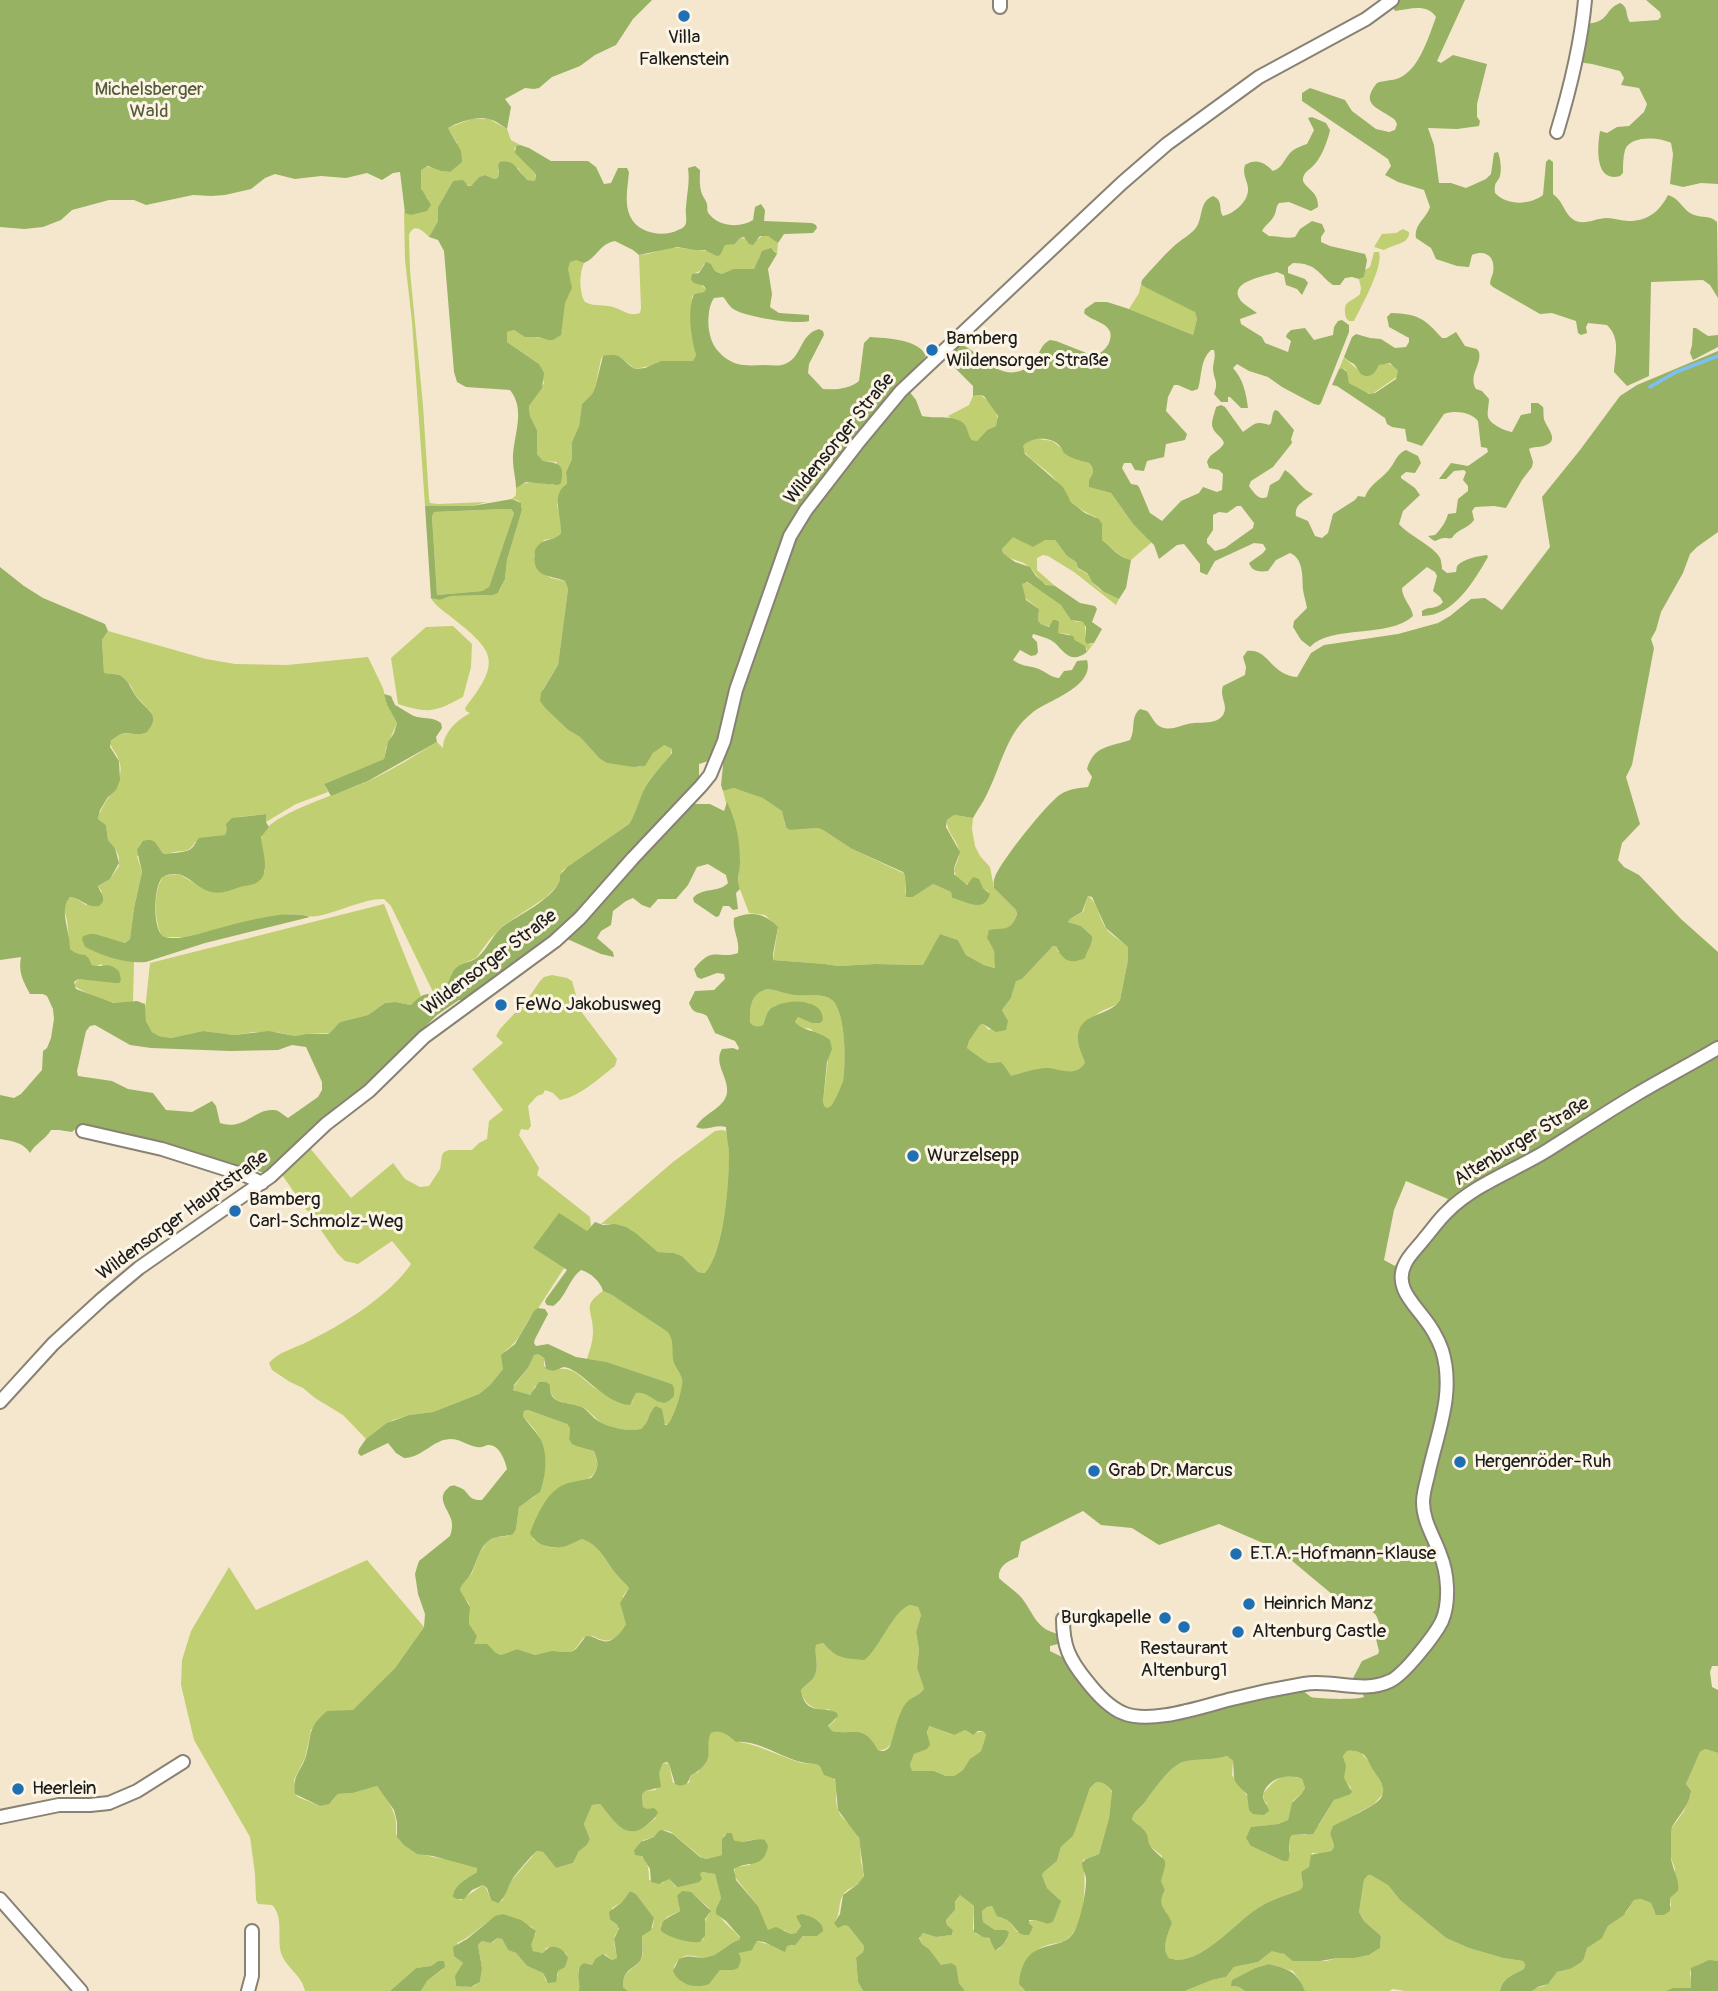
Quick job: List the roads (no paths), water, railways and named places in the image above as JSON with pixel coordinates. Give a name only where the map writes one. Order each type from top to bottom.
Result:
[{"type":"street","name":"Wildensorger Straße","points":[[424,1037],[555,942],[710,775],[724,741],[748,652],[790,536],[806,510],[857,444],[909,382],[1167,144],[1259,77],[1366,19],[1392,0]]},
{"type":"street","points":[[1557,132],[1573,74],[1585,0]]},
{"type":"street","name":"Wildensorger Hauptstraße","points":[[0,1402],[53,1345],[130,1276],[282,1167],[326,1124],[369,1091],[424,1037]]},
{"type":"street","name":"Altenburger Straße","points":[[1063,1619],[1066,1648],[1072,1662],[1110,1706],[1124,1714],[1168,1714],[1310,1683],[1374,1686],[1402,1673],[1440,1625],[1446,1596],[1446,1571],[1426,1521],[1423,1502],[1443,1420],[1446,1400],[1445,1359],[1436,1335],[1409,1300],[1404,1289],[1402,1276],[1406,1262],[1447,1211],[1464,1199],[1718,1048]]},
{"type":"street","points":[[83,1131],[162,1149],[262,1183]]},
{"type":"street","points":[[0,1817],[59,1805],[104,1804],[137,1791],[183,1762]]},
{"type":"street","points":[[0,1899],[81,1991]]},
{"type":"street","points":[[248,1991],[252,1931]]},
{"type":"waterway","points":[[1650,387],[1676,372],[1718,356]]},
{"type":"place","name":"Villa Falkenstein","points":[[684,16]]},
{"type":"place","name":"Bamberg Wildensorger Straße","points":[[932,350]]},
{"type":"place","name":"FeWo Jakobusweg","points":[[501,1005]]},
{"type":"place","name":"Wurzelsepp","points":[[913,1156]]},
{"type":"place","name":"Bamberg Carl-Schmolz-Weg","points":[[235,1211]]},
{"type":"place","name":"Hergenröder-Ruh","points":[[1460,1462]]},
{"type":"place","name":"Grab Dr. Marcus","points":[[1094,1471]]},
{"type":"place","name":"E.T.A.-Hofmann-Klause","points":[[1236,1554]]},
{"type":"place","name":"Heinrich Manz","points":[[1249,1604]]},
{"type":"place","name":"Burgkapelle","points":[[1165,1618]]},
{"type":"place","name":"Restaurant Altenburg1","points":[[1184,1627]]},
{"type":"place","name":"Altenburg Castle","points":[[1238,1632]]},
{"type":"place","name":"Heerlein","points":[[18,1789]]},
{"type":"park label","name":"Michelsberger Wald","points":[[149,101]]}]
